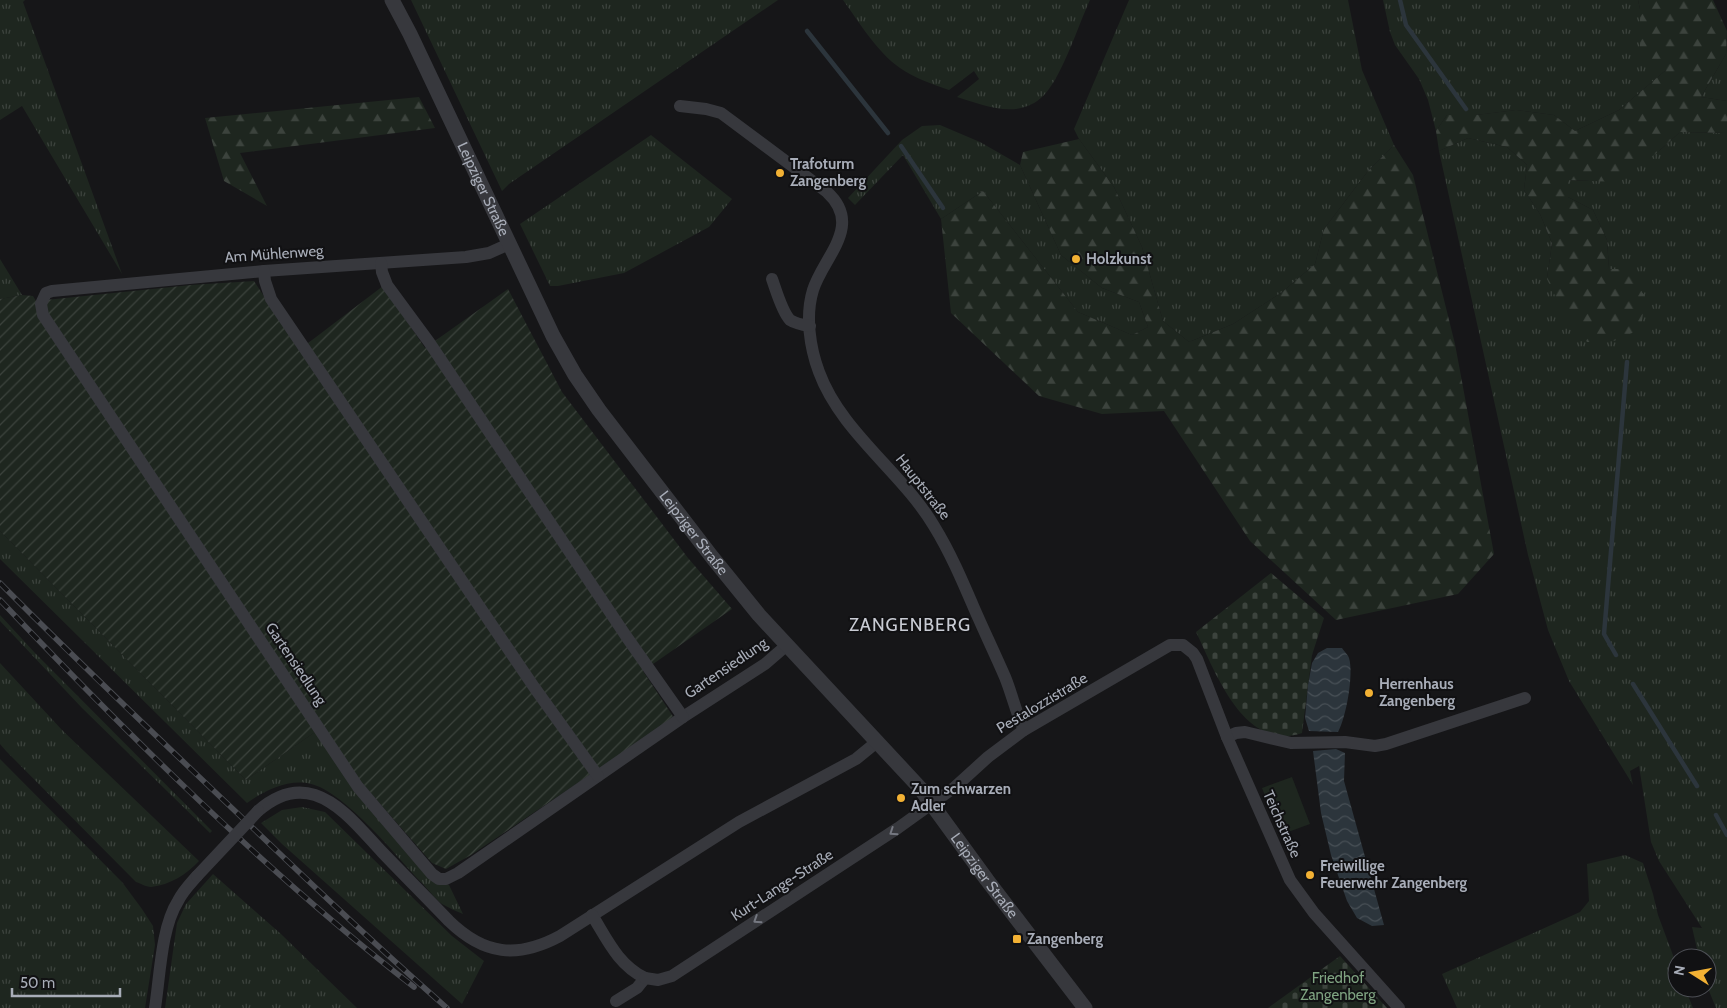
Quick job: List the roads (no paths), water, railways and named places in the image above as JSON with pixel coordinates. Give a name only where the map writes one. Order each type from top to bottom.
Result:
[{"type":"street","name":"Leipziger Straße","points":[[392,0],[414,42],[560,349],[586,392],[717,564],[759,615],[878,742],[933,804],[992,887],[1085,1008]]},
{"type":"street","name":"Hauptstraße","points":[[680,106],[721,113],[827,192],[837,202],[842,217],[840,234],[834,251],[812,290],[809,310],[812,349],[817,366],[830,395],[861,437],[916,499],[942,539],[1005,678],[1024,730]]},
{"type":"street","name":"Am Mühlenweg","points":[[42,298],[46,293],[52,291],[264,270],[482,255],[509,244]]},
{"type":"street","name":"Gartensiedlung","points":[[381,263],[382,272],[387,284],[429,342],[683,718]]},
{"type":"street","points":[[264,270],[265,281],[271,299],[534,687],[598,776]]},
{"type":"street","points":[[772,279],[786,313],[791,320],[798,324],[810,326]]},
{"type":"street","name":"Gartensiedlung","points":[[42,298],[40,304],[43,315],[358,786],[432,874],[439,879],[446,879],[458,873],[683,718],[765,664],[787,645]]},
{"type":"street","name":"Pestalozzistraße","points":[[933,804],[955,788],[988,757],[1024,730],[1164,649],[1176,644]]},
{"type":"street","name":"Teichstraße","points":[[1176,644],[1189,648],[1197,658],[1226,737],[1282,866],[1293,885],[1334,936],[1399,1008]]},
{"type":"street","points":[[1226,737],[1245,732],[1277,741],[1304,743],[1345,742],[1375,746],[1525,698]]},
{"type":"street","points":[[155,1008],[165,939],[170,918],[177,901],[197,876],[258,811],[271,800],[280,796],[290,793],[308,793],[322,798],[351,820],[449,921],[467,937],[486,946],[505,951],[526,950],[549,942],[739,822],[856,759],[878,742]]},
{"type":"street","name":"Kurt-Lange-Straße","points":[[644,978],[658,980],[672,976],[933,804]]},
{"type":"street","points":[[592,915],[623,962],[644,978],[637,988],[616,1001]]},
{"type":"water","points":[[1327,648],[1342,648],[1349,658],[1351,674],[1346,707],[1338,732],[1309,731],[1305,718],[1312,663],[1318,653]]},
{"type":"water","points":[[1336,749],[1345,753],[1344,781],[1384,925],[1372,926],[1357,918],[1347,901],[1331,855],[1321,813],[1313,751]]},
{"type":"waterway","points":[[1400,0],[1406,25],[1466,109]]},
{"type":"waterway","points":[[807,31],[888,133]]},
{"type":"waterway","points":[[901,146],[943,208]]},
{"type":"waterway","points":[[1616,655],[1604,634],[1627,362]]},
{"type":"waterway","points":[[1633,684],[1697,786]]},
{"type":"waterway","points":[[1716,815],[1727,835]]},
{"type":"railway","points":[[0,583],[287,860],[447,1008]]},
{"type":"railway","points":[[0,600],[98,702],[252,850],[359,943],[414,987]]},
{"type":"place","name":"Trafoturm Zangenberg","points":[[780,173]]},
{"type":"place","name":"Holzkunst","points":[[1076,259]]},
{"type":"place","name":"Herrenhaus Zangenberg","points":[[1369,693]]},
{"type":"place","name":"Zum schwarzen Adler","points":[[901,798]]},
{"type":"place","name":"Freiwillige Feuerwehr Zangenberg","points":[[1310,875]]},
{"type":"place","name":"Zangenberg","points":[[1017,939]]},
{"type":"district","name":"ZANGENBERG","points":[[910,625]]},
{"type":"park label","name":"Friedhof Zangenberg","points":[[1338,986]]}]
